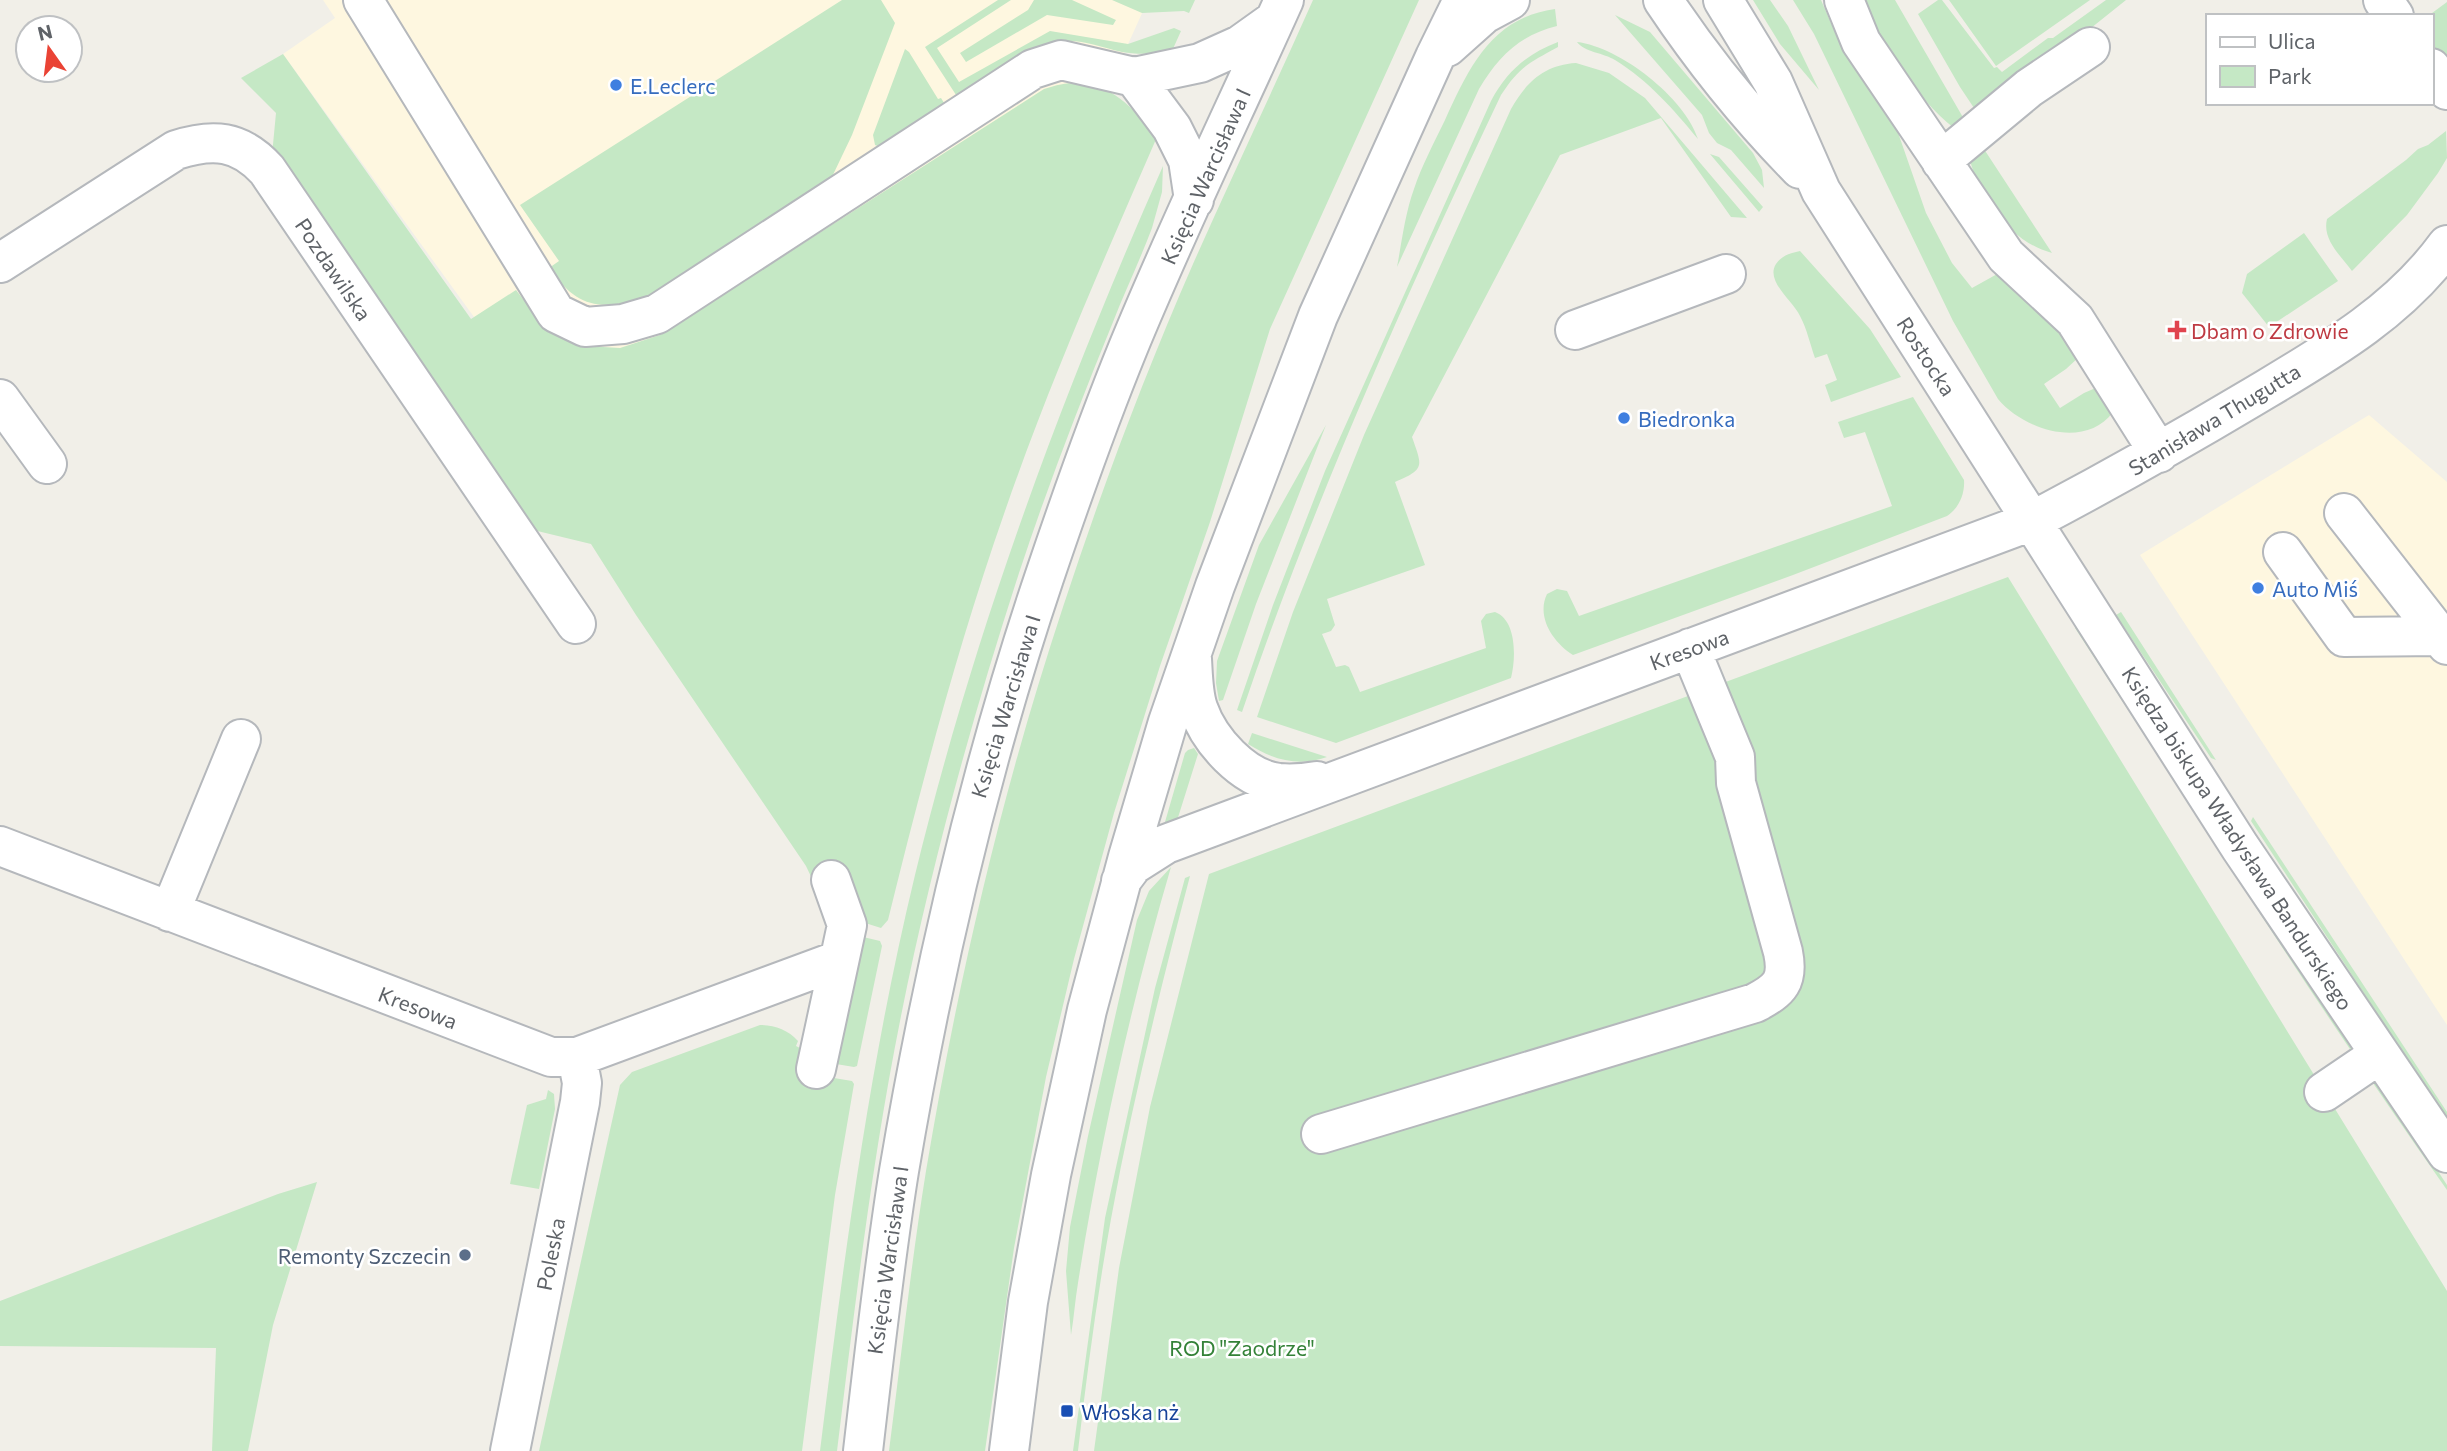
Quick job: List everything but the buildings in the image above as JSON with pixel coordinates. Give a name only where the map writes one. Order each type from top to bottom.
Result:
[{"type":"street","points":[[363,0],[540,290],[556,313],[585,327],[623,324],[657,314],[1033,69],[1060,60],[1134,77],[1200,63],[1240,45],[1280,10]]},
{"type":"street","points":[[1009,1451],[1028,1302],[1051,1175],[1087,1010],[1121,881],[1168,722],[1223,563],[1318,316],[1463,0]]},
{"type":"street","points":[[1435,57],[1483,14],[1510,0]]},
{"type":"street","points":[[1645,0],[1673,14]]},
{"type":"street","name":"Rostocka","points":[[1723,0],[1773,82],[1821,191],[2032,521]]},
{"type":"street","points":[[1844,0],[1861,41],[2006,256],[2075,320],[2159,453]]},
{"type":"street","name":"Księcia Warcisława I","points":[[863,1451],[882,1288],[920,1050],[975,809],[1039,594],[1128,348],[1280,10]]},
{"type":"street","name":"Rostocka","points":[[1673,14],[1737,99],[1821,191]]},
{"type":"street","points":[[1941,161],[2029,88],[2090,47]]},
{"type":"street","points":[[2433,71],[2447,90]]},
{"type":"street","points":[[1134,77],[1172,128],[1188,160],[1194,200]]},
{"type":"street","name":"Pozdawilska","points":[[0,263],[176,150],[203,143],[226,144],[247,152],[267,170],[576,624]]},
{"type":"street","name":"Stanisława Thugutta","points":[[2032,521],[2159,453],[2334,348],[2375,320],[2411,288],[2447,245]]},
{"type":"street","points":[[1575,330],[1727,274]]},
{"type":"street","points":[[0,399],[47,464]]},
{"type":"street","points":[[2344,513],[2443,641]]},
{"type":"street","name":"Kresowa","points":[[1121,881],[1133,865],[1167,844],[2032,521]]},
{"type":"street","name":"Księdza biskupa Władysława Bandurskiego","points":[[2032,521],[2240,847],[2447,1153]]},
{"type":"street","points":[[2283,552],[2344,637],[2443,641]]},
{"type":"street","points":[[1321,1134],[1755,1003],[1773,994],[1785,974],[1783,952],[1736,783],[1735,757],[1690,648]]},
{"type":"street","name":"Kresowa","points":[[1192,651],[1193,682],[1198,709],[1214,738],[1233,760],[1251,773],[1276,783],[1306,783],[1347,776]]},
{"type":"street","points":[[170,912],[241,739]]},
{"type":"street","name":"Kresowa","points":[[0,846],[541,1055],[560,1059],[577,1057],[839,960]]},
{"type":"street","points":[[816,1069],[847,925],[831,880]]},
{"type":"street","points":[[2324,1092],[2380,1054]]},
{"type":"street","name":"Poleska","points":[[510,1451],[580,1102],[582,1083],[577,1057]]},
{"type":"shaded area","points":[[323,0],[1148,0],[933,475],[816,788],[283,54],[335,18]]},
{"type":"shaded area","points":[[2369,415],[2447,482],[2447,1025],[2140,555]]},
{"type":"green space","points":[[842,0],[881,0],[895,23],[852,135],[831,179],[652,295],[606,305],[582,300],[571,293],[549,268],[559,261],[520,205]]},
{"type":"green space","points":[[998,0],[1011,0],[937,48],[959,82],[1050,31],[1128,44],[1174,28],[1181,31],[1172,51],[1159,53],[1128,53],[1072,41],[1051,43],[1040,47],[958,98],[925,47]]},
{"type":"green space","points":[[1034,0],[1072,0],[1116,20],[1113,25],[1047,15],[966,62],[960,53],[1028,10]]},
{"type":"green space","points":[[1112,0],[1195,0],[1189,13],[1142,13]]},
{"type":"green space","points":[[1313,0],[1419,0],[1270,329],[1210,522],[1160,666],[1114,813],[1074,959],[1046,1077],[1014,1248],[985,1451],[889,1451],[926,1171],[952,1028],[984,886],[1020,746],[1077,564],[1140,391],[1193,264]]},
{"type":"green space","points":[[1753,0],[1770,0],[1788,26],[1819,90],[1780,44]]},
{"type":"green space","points":[[1793,0],[1821,0],[1840,44],[1895,124],[1926,213],[1952,263],[1972,288],[1999,273],[2050,318],[2079,357],[2044,384],[2060,408],[2098,387],[2113,412],[2101,424],[2071,433],[2038,427],[2009,410],[1998,399],[1953,321],[1814,34]]},
{"type":"green space","points":[[1859,0],[1895,0],[1968,126],[1954,128],[1926,101],[1889,52]]},
{"type":"green space","points":[[1942,0],[1994,68],[1997,67],[2002,72],[2106,0],[2126,0],[1980,117],[1918,14]]},
{"type":"green space","points":[[1949,0],[2090,0],[1996,66]]},
{"type":"green space","points":[[2447,2],[2447,70],[2433,51],[2433,14],[2431,14]]},
{"type":"green space","points":[[1555,9],[1557,26],[1532,35],[1511,49],[1479,89],[1397,267],[1406,218],[1417,180],[1473,64],[1498,34],[1514,23],[1533,14]]},
{"type":"green space","points":[[1615,15],[1650,32],[1753,153],[1762,170],[1764,188],[1731,150],[1717,143],[1709,133],[1702,115]]},
{"type":"green space","points":[[1558,42],[1558,47],[1520,71],[1501,95],[1362,400],[1299,555],[1242,712],[1237,710],[1273,605],[1325,471],[1491,101],[1511,72],[1527,58]]},
{"type":"green space","points":[[1577,42],[1612,54],[1649,77],[1680,107],[1698,139],[1670,106],[1639,77],[1615,60],[1584,48]]},
{"type":"green space","points":[[905,49],[938,99],[941,98],[946,106],[880,147],[875,145],[873,135]]},
{"type":"green space","points":[[283,54],[471,319],[516,290],[540,321],[586,346],[620,348],[660,335],[1044,89],[1080,83],[1109,91],[1134,110],[1157,137],[1058,370],[1005,511],[942,714],[888,920],[881,928],[862,922],[816,887],[806,866],[591,544],[525,528],[272,155],[276,113],[241,78]]},
{"type":"green space","points":[[1576,63],[1609,73],[1645,98],[1747,218],[1731,217],[1661,118],[1560,155],[1412,437],[1418,454],[1417,470],[1395,482],[1425,565],[1327,599],[1335,625],[1331,631],[1322,634],[1336,667],[1349,667],[1360,692],[1486,648],[1481,621],[1486,614],[1495,612],[1502,616],[1511,631],[1514,661],[1511,678],[1336,743],[1257,717],[1293,612],[1364,435],[1511,109],[1537,77],[1554,67]]},
{"type":"green space","points":[[2446,131],[2447,158],[2438,173],[2407,215],[2352,271],[2330,240],[2327,219],[2418,149]]},
{"type":"green space","points":[[1980,143],[2052,253],[2037,248],[2011,230],[1990,205],[1970,161]]},
{"type":"green space","points":[[1710,154],[1719,157],[1763,207],[1759,212]]},
{"type":"green space","points":[[1163,166],[1162,192],[1152,228],[1088,384],[1041,510],[1002,628],[954,793],[925,904],[881,1124],[837,1451],[820,1451],[848,1234],[871,1090],[899,946],[939,783],[993,603],[1023,515],[1090,340]]},
{"type":"green space","points":[[2304,233],[2338,281],[2269,327],[2242,293],[2247,274]]},
{"type":"green space","points":[[1800,251],[1870,329],[1901,377],[1831,402],[1825,385],[1837,380],[1827,354],[1815,358],[1797,310],[1781,291],[1774,277],[1778,261]]},
{"type":"green space","points":[[1913,397],[1964,480],[1960,500],[1947,516],[1573,655],[1553,636],[1545,620],[1544,603],[1547,594],[1557,589],[1567,591],[1579,616],[1892,506],[1865,432],[1844,438],[1838,422]]},
{"type":"green space","points":[[1326,425],[1256,604],[1223,700],[1219,701],[1217,661],[1259,545]]},
{"type":"green space","name":"ROD \"Zaodrze\"","points":[[2008,577],[2447,1291],[2447,1451],[1094,1451],[1119,1268],[1150,1107],[1209,874]]},
{"type":"green space","points":[[2121,612],[2216,760],[2211,758],[2116,615]]},
{"type":"green space","points":[[2078,626],[2447,1185],[2447,1190],[2258,911],[2075,628]]},
{"type":"green space","points":[[1252,733],[1327,757],[1296,762],[1277,758],[1248,744]]},
{"type":"green space","points":[[1194,748],[1198,754],[1175,827],[1166,826],[1185,753]]},
{"type":"green space","points":[[2253,817],[2447,1112],[2447,1120],[2251,821]]},
{"type":"green space","points":[[1171,867],[1130,1021],[1107,1126],[1071,1335],[1066,1271],[1070,1227],[1088,1136],[1137,920],[1149,891]]},
{"type":"green space","points":[[1190,876],[1147,1047],[1119,1176],[1097,1306],[1078,1451],[1073,1451],[1105,1218],[1155,988],[1185,878]]},
{"type":"green space","points":[[859,936],[880,941],[882,946],[857,1066],[854,1067],[830,1063]]},
{"type":"green space","points":[[760,1025],[781,1029],[794,1037],[798,1041],[796,1046],[800,1048],[816,1075],[852,1081],[854,1084],[835,1195],[802,1451],[539,1451],[620,1085],[632,1072]]},
{"type":"green space","points":[[548,1090],[554,1094],[555,1109],[539,1189],[510,1184],[527,1105],[546,1099]]},
{"type":"green space","points":[[317,1182],[273,1325],[248,1451],[212,1451],[216,1348],[0,1346],[0,1301],[278,1194]]},
{"type":"place","name":"E.Leclerc","points":[[616,85]]},
{"type":"place","name":"Dbam o Zdrowie","points":[[2177,330]]},
{"type":"place","name":"Biedronka","points":[[1624,418]]},
{"type":"place","name":"Auto Miś","points":[[2258,588]]},
{"type":"place","name":"Remonty Szczecin","points":[[465,1255]]},
{"type":"place","name":"Włoska nż","points":[[1067,1411]]}]
